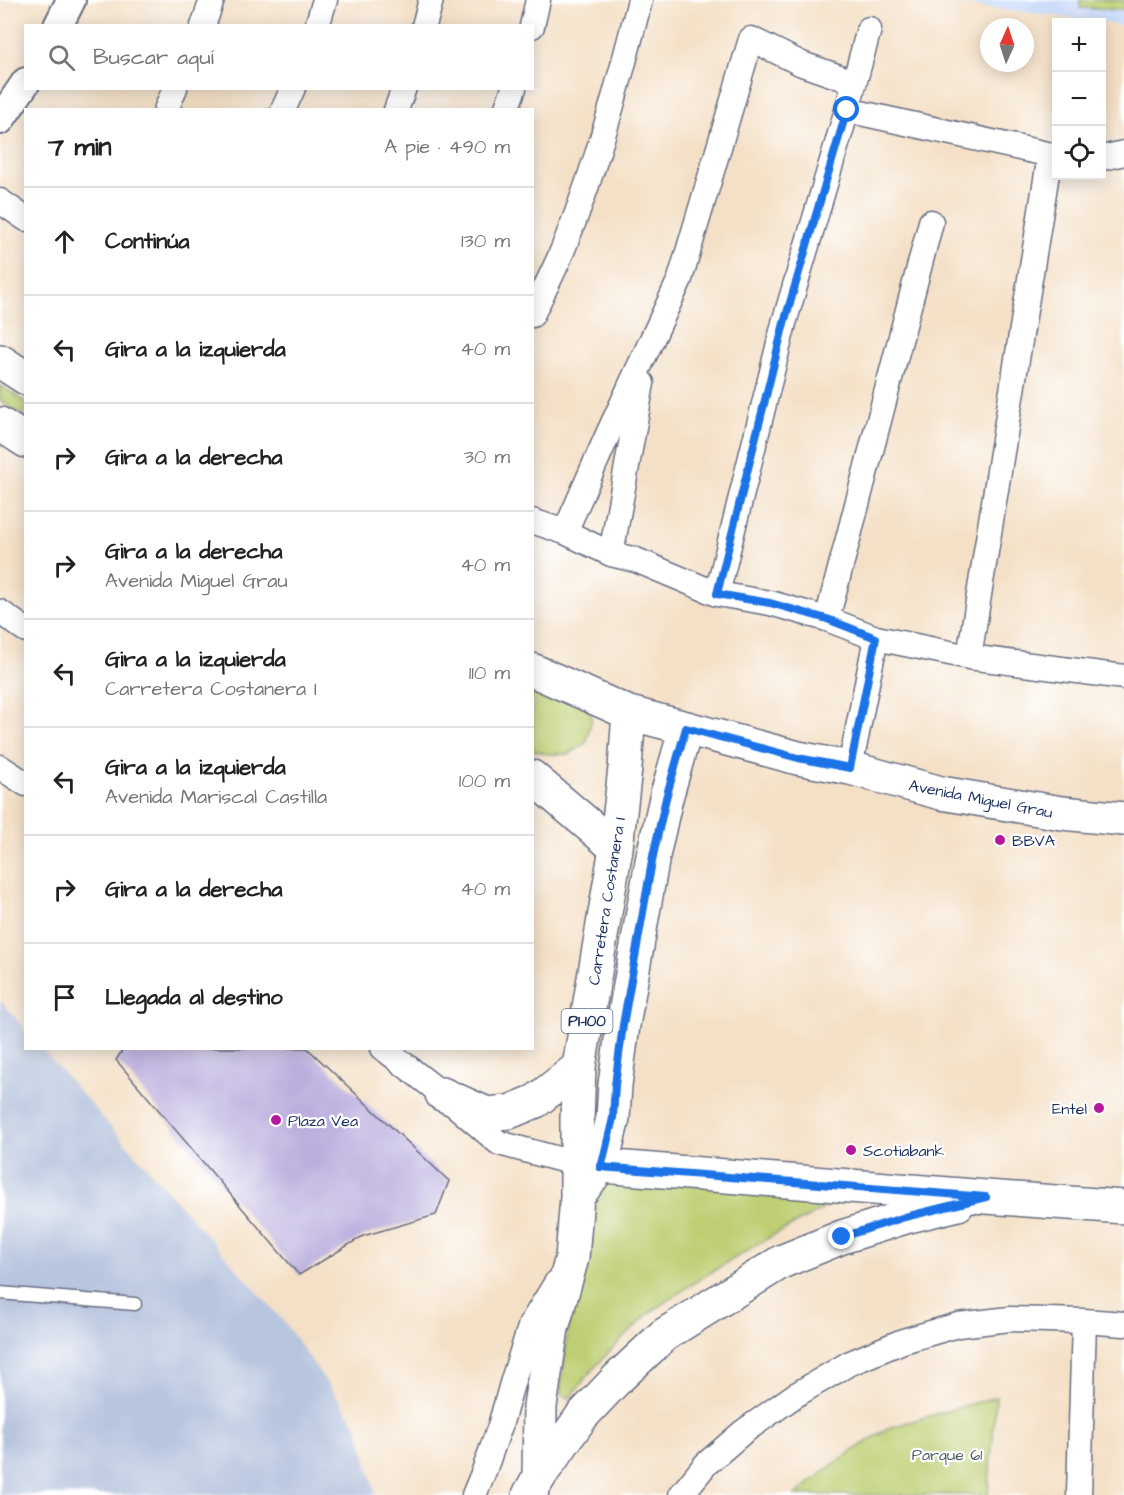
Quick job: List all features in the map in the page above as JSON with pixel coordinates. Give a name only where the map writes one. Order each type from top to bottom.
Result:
[{"type":"main road","points":[[0,361],[24,377]]},
{"type":"main road","points":[[0,424],[24,440]]},
{"type":"main road","name":"Avenida Miguel Grau","points":[[534,671],[629,713],[798,758],[850,768],[941,793],[1062,813],[1124,819]]},
{"type":"main road","name":"Carretera Costanera I","points":[[534,1486],[540,1406],[552,1328],[572,1258],[578,1197],[589,1166],[577,1119],[579,1067],[616,848],[629,713]]},
{"type":"main road","name":"Carretera Costanera I","points":[[589,1166],[602,1164],[613,1118],[623,1025],[653,856],[666,798],[686,728]]},
{"type":"main road","points":[[534,779],[616,848]]},
{"type":"main road","points":[[442,1094],[487,1114],[509,1112],[536,1101],[579,1067]]},
{"type":"main road","points":[[589,1166],[1124,1207]]},
{"type":"main road","points":[[534,1486],[582,1416],[664,1335],[781,1262],[842,1237],[905,1217],[986,1197]]},
{"type":"street","points":[[59,24],[71,0]]},
{"type":"street","points":[[204,24],[212,0]]},
{"type":"street","points":[[318,24],[325,0]]},
{"type":"street","points":[[425,24],[431,0]]},
{"type":"street","points":[[532,24],[538,0]]},
{"type":"street","points":[[534,311],[565,246],[599,151],[640,0]]},
{"type":"street","points":[[717,594],[784,323],[869,29]]},
{"type":"street","points":[[565,532],[680,279],[752,39],[802,64],[854,82]]},
{"type":"street","points":[[0,120],[24,85]]},
{"type":"street","points":[[167,108],[174,90]]},
{"type":"street","points":[[284,108],[292,90]]},
{"type":"street","points":[[397,108],[403,90]]},
{"type":"street","points":[[507,108],[513,90]]},
{"type":"street","points":[[847,110],[1052,156]]},
{"type":"street","points":[[1106,157],[1124,153]]},
{"type":"street","points":[[969,657],[1052,162]]},
{"type":"street","points":[[0,201],[24,218]]},
{"type":"street","points":[[827,619],[931,222]]},
{"type":"street","points":[[611,555],[647,352]]},
{"type":"street","points":[[534,522],[565,532],[611,555],[636,560],[717,594],[770,603],[827,619],[876,638],[969,657],[1124,677]]},
{"type":"street","points":[[0,612],[24,629]]},
{"type":"street","points":[[850,768],[876,638]]},
{"type":"street","points":[[0,767],[24,783]]},
{"type":"street","points":[[386,1050],[499,1143],[589,1166]]},
{"type":"street","points":[[474,1495],[500,1426],[531,1324],[572,1258]]},
{"type":"street","points":[[681,1495],[706,1464],[743,1432],[794,1396],[848,1364],[903,1341],[958,1325],[1010,1319],[1124,1324]]},
{"type":"street","points":[[1079,1495],[1084,1321]]},
{"type":"lane","points":[[0,1293],[135,1304]]},
{"type":"shaded area","points":[[931,0],[1124,0],[1124,26],[1106,23],[1106,18],[1071,18]]},
{"type":"shaded area","points":[[0,1000],[24,1028],[24,1050],[43,1050],[284,1322],[358,1427],[376,1495],[0,1495]]},
{"type":"green space","points":[[1080,0],[1124,0],[1124,10],[1080,8]]},
{"type":"green space","points":[[0,385],[24,401],[24,416],[0,400]]},
{"type":"green space","points":[[534,675],[585,702],[592,717],[586,743],[569,754],[548,754],[534,750]]},
{"type":"green space","points":[[605,1176],[873,1187],[829,1206],[770,1237],[649,1313],[605,1356],[570,1398],[560,1394],[584,1197]]},
{"type":"green space","name":"Parque 61","points":[[996,1397],[988,1495],[795,1495],[833,1464],[888,1428]]},
{"type":"building","name":"Plaza Vea","points":[[123,1050],[309,1050],[449,1181],[436,1215],[363,1236],[299,1275],[116,1060]]},
{"type":"place","name":"BBVA","points":[[1000,840]]},
{"type":"place","name":"Entel","points":[[1099,1108]]},
{"type":"place","name":"Plaza Vea","points":[[276,1120]]},
{"type":"place","name":"Scotiabank","points":[[851,1150]]},
{"type":"route","points":[[842,1237],[905,1217],[986,1197],[600,1167],[613,1118],[623,1025],[653,856],[666,798],[686,728],[798,758],[850,768],[876,638],[827,619],[770,603],[717,594],[784,323],[847,110]]}]
